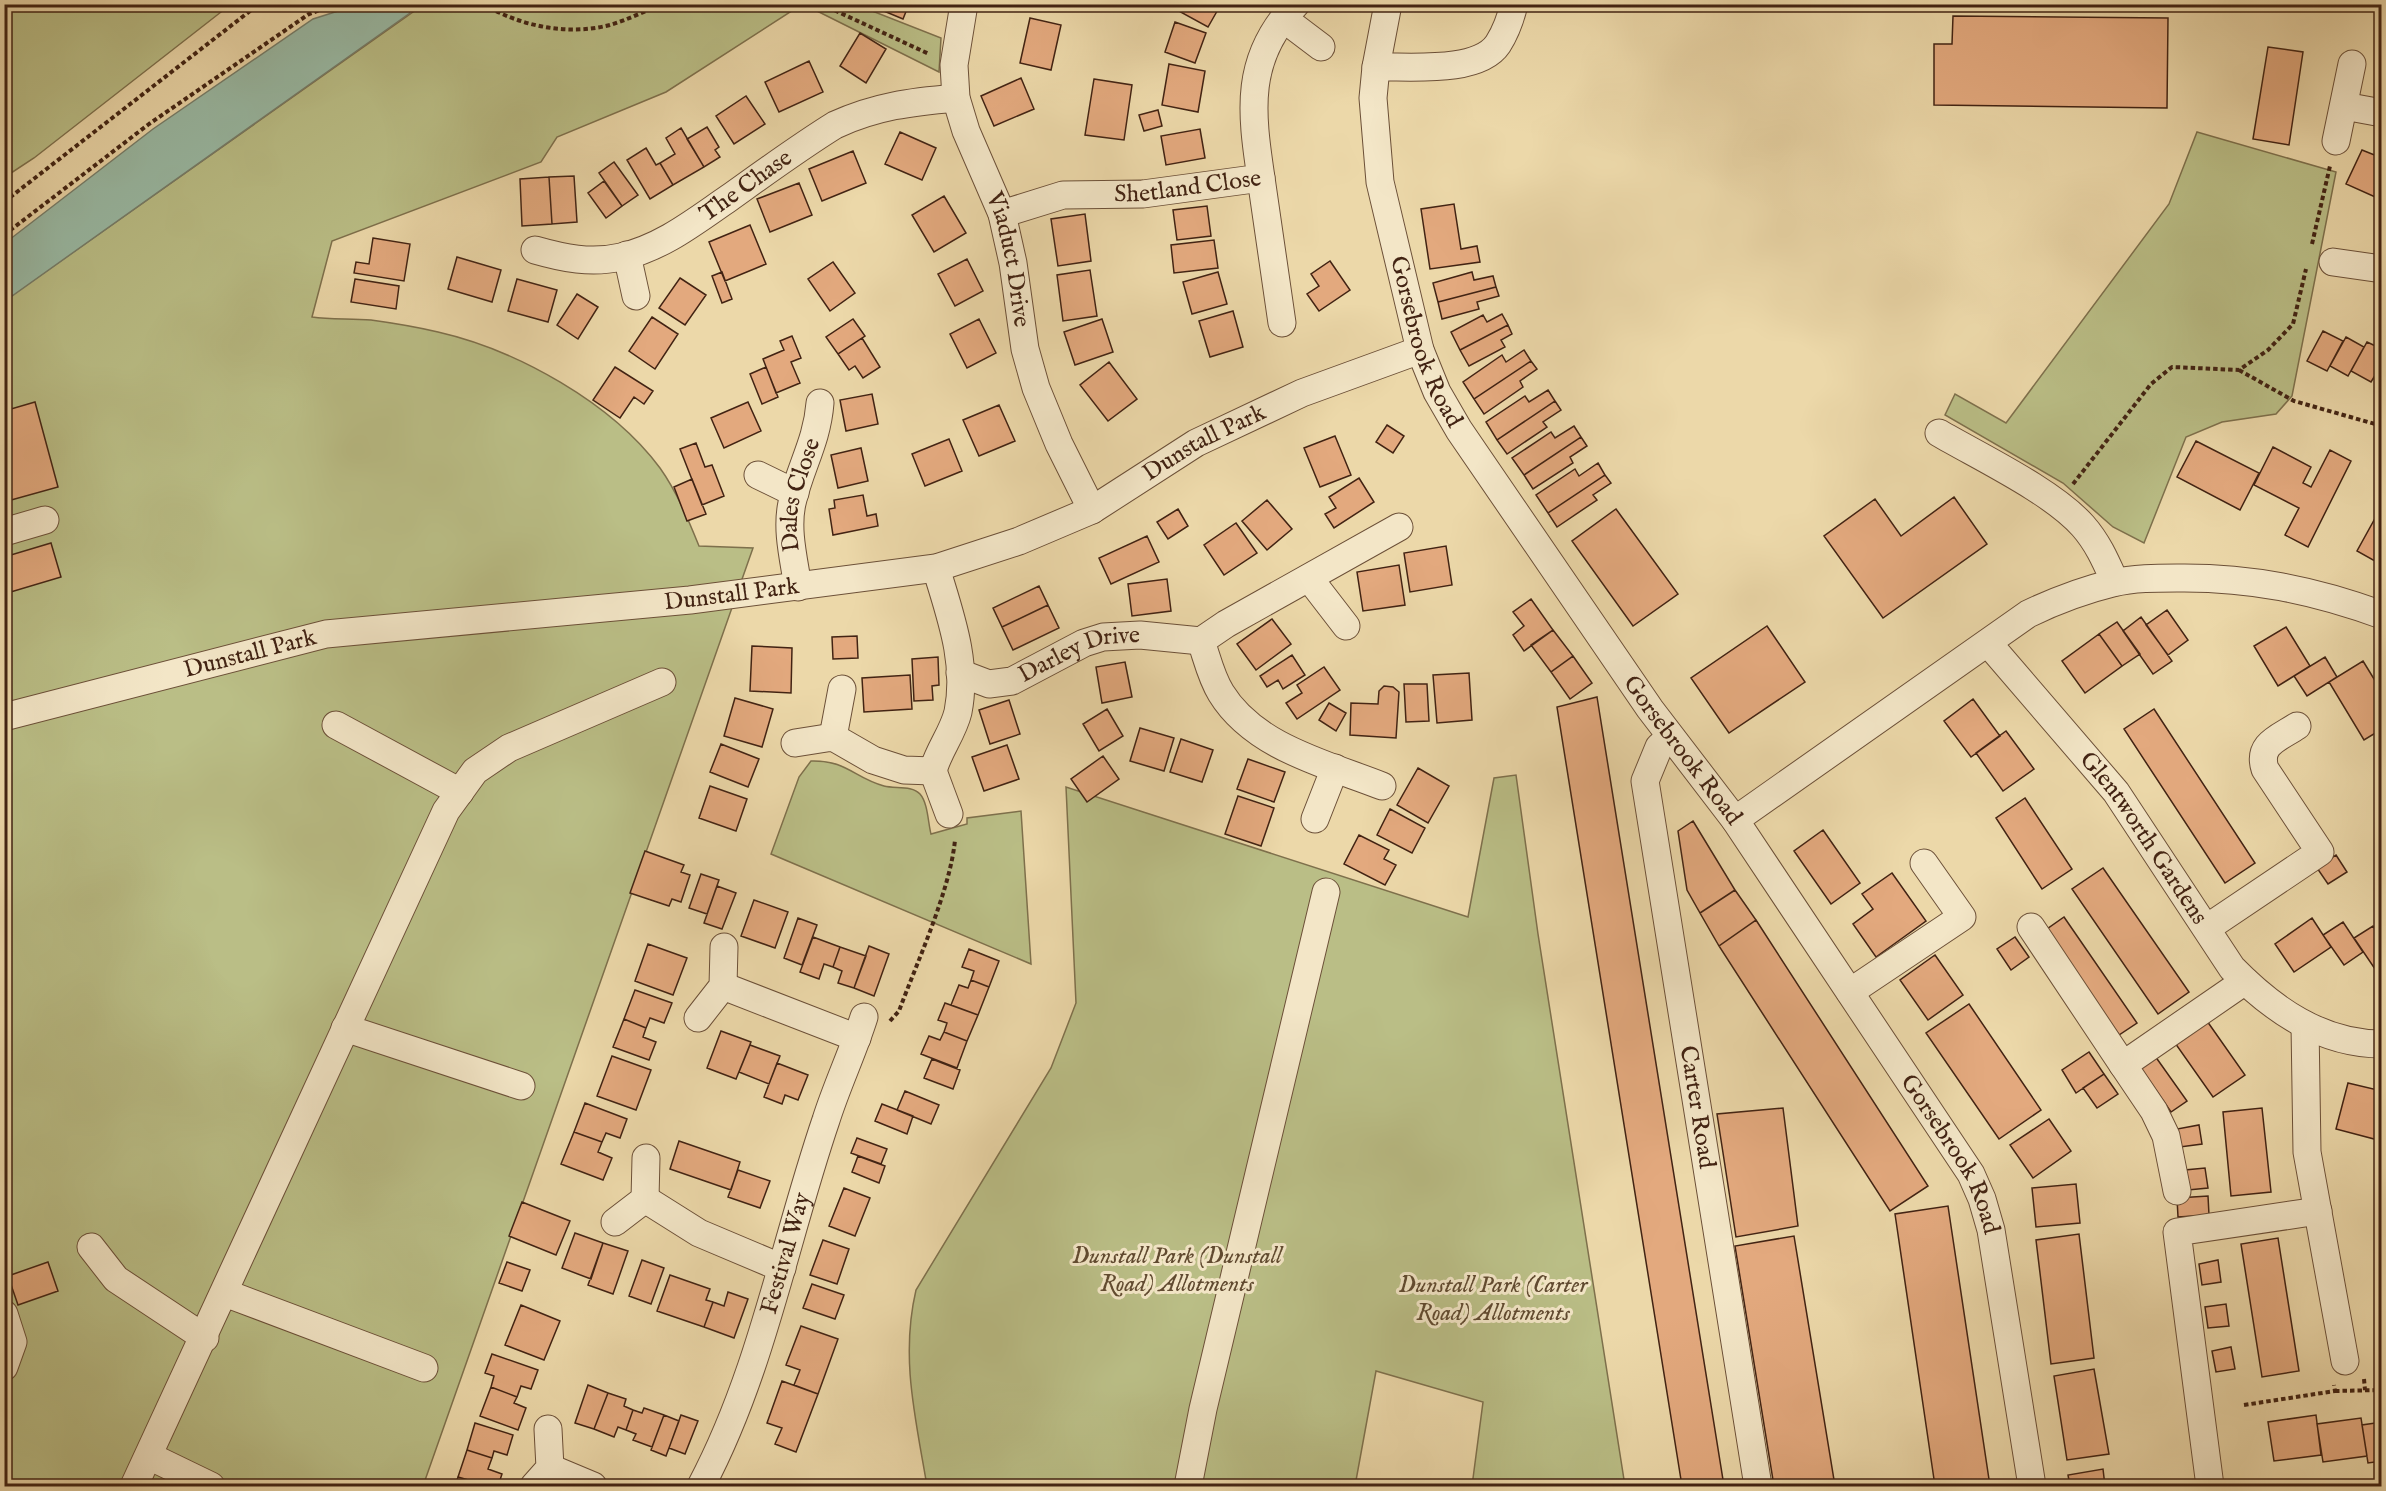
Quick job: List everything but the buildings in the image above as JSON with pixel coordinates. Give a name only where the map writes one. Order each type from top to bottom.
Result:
[{"type":"street","name":"Viaduct Drive","points":[[964,4],[954,65],[956,98],[1002,214],[1013,263],[1025,349],[1036,388],[1059,444],[1092,510]]},
{"type":"street","name":"Gorsebrook Road","points":[[1388,4],[1376,66],[1373,98],[1380,182],[1420,350],[1437,392],[1459,430],[1670,737],[1735,820],[1953,1146],[1982,1199],[1991,1230],[2005,1309],[2032,1486]]},
{"type":"street","points":[[1376,66],[1453,66],[1479,59],[1497,45],[1514,4]]},
{"type":"street","points":[[1290,12],[1321,47]]},
{"type":"street","name":"Shetland Close","points":[[1002,214],[1064,195],[1143,194],[1261,178],[1253,89],[1259,63],[1272,35],[1290,12]]},
{"type":"street","points":[[2336,141],[2352,64]]},
{"type":"street","name":"The Chase","points":[[535,250],[565,258],[590,260],[627,255],[676,236],[835,125],[862,113],[898,103],[956,98]]},
{"type":"street","points":[[2344,106],[2382,113]]},
{"type":"street","points":[[1261,178],[1282,322]]},
{"type":"street","points":[[627,255],[636,296]]},
{"type":"street","points":[[2321,259],[2382,269]]},
{"type":"street","name":"Dunstall Park","points":[[4,717],[326,634],[746,593],[936,568],[1019,541],[1092,510],[1196,443],[1302,393],[1420,350]]},
{"type":"street","name":"Dales Close","points":[[798,587],[789,525],[795,493],[812,449],[820,404]]},
{"type":"street","points":[[1939,433],[2058,503],[2083,526],[2103,554],[2115,582]]},
{"type":"street","points":[[758,475],[795,493]]},
{"type":"street","points":[[4,532],[45,520]]},
{"type":"street","points":[[1382,786],[1335,768],[1257,732],[1237,714],[1221,692],[1201,641],[1399,527]]},
{"type":"street","points":[[936,568],[958,642],[960,673],[958,712],[933,771],[949,814]]},
{"type":"street","points":[[1309,578],[1346,626]]},
{"type":"street","points":[[1735,820],[2028,614],[2061,598],[2115,582],[2151,578],[2243,580],[2296,588],[2336,598],[2382,615]]},
{"type":"street","name":"Darley Drive","points":[[960,673],[989,684],[1012,681],[1084,643],[1103,637],[1140,635],[1201,641]]},
{"type":"street","name":"Glentworth Gardens","points":[[1988,643],[2116,792],[2232,968],[2244,981],[2276,1009],[2305,1025],[2365,1044],[2382,1044]]},
{"type":"street","points":[[134,1486],[205,1338],[446,811],[475,771],[509,748],[662,682]]},
{"type":"street","points":[[833,737],[842,689]]},
{"type":"street","points":[[336,725],[460,792]]},
{"type":"street","points":[[2206,928],[2320,852],[2265,769],[2261,757],[2265,747],[2297,726]]},
{"type":"street","points":[[795,743],[833,737],[873,760],[904,770],[933,771]]},
{"type":"street","name":"Carter Road","points":[[1670,737],[1659,747],[1645,780],[1758,1486]]},
{"type":"street","points":[[1315,819],[1335,768]]},
{"type":"street","points":[[1850,992],[1962,917],[1924,863]]},
{"type":"street","points":[[1188,1486],[1209,1386],[1326,892]]},
{"type":"street","points":[[2031,927],[2123,1065],[2166,1136],[2177,1191]]},
{"type":"street","points":[[698,1018],[723,986],[724,947]]},
{"type":"street","points":[[2123,1065],[2244,981]]},
{"type":"street","points":[[723,986],[860,1027]]},
{"type":"street","points":[[2305,1025],[2307,1152],[2345,1361]]},
{"type":"street","name":"Festival Way","points":[[700,1486],[730,1427],[749,1377],[826,1119],[860,1027]]},
{"type":"street","points":[[345,1028],[522,1086]]},
{"type":"street","points":[[645,1199],[646,1158]]},
{"type":"street","points":[[645,1199],[699,1233],[782,1268]]},
{"type":"street","points":[[615,1222],[645,1199]]},
{"type":"street","points":[[2210,1486],[2177,1232],[2318,1211]]},
{"type":"street","points":[[91,1246],[116,1280],[205,1338]]},
{"type":"street","points":[[225,1293],[424,1368]]},
{"type":"street","points":[[4,1314],[13,1342],[4,1367]]},
{"type":"street","points":[[548,1430],[542,1477],[592,1486]]},
{"type":"street","points":[[149,1456],[211,1486]]},
{"type":"path","points":[[4,202],[259,4]]},
{"type":"path","points":[[4,235],[149,124],[309,14],[336,4]]},
{"type":"path","points":[[483,4],[507,18],[552,28],[582,30],[611,25],[662,4]]},
{"type":"path","points":[[821,4],[954,65]]},
{"type":"path","points":[[2321,259],[2336,141]]},
{"type":"path","points":[[2239,370],[2268,350],[2294,324],[2307,267]]},
{"type":"path","points":[[2058,503],[2151,384],[2172,367],[2239,370],[2294,401],[2382,426]]},
{"type":"path","points":[[860,1027],[892,1020],[899,1011],[954,854],[955,839],[949,814]]},
{"type":"path","points":[[2335,1391],[2333,1375],[2345,1361],[2364,1369],[2365,1390]]},
{"type":"path","points":[[2244,1405],[2335,1391],[2382,1390]]},
{"type":"green space","points":[[5,4],[230,5],[34,158],[5,177]]},
{"type":"green space","points":[[423,5],[801,5],[666,92],[557,137],[541,162],[332,241],[312,317],[371,320],[430,330],[468,340],[499,352],[561,382],[616,422],[640,444],[672,487],[699,546],[753,548],[423,1486],[5,1486],[4,301]]},
{"type":"green space","points":[[805,5],[857,5],[941,38],[939,72]]},
{"type":"green space","points":[[2197,132],[2336,172],[2292,396],[2276,414],[2222,422],[2186,437],[2144,543],[2113,527],[2063,483],[1945,415],[1955,394],[2006,423],[2169,204]]},
{"type":"green space","points":[[811,761],[823,761],[842,766],[884,786],[917,791],[925,802],[931,834],[967,824],[967,818],[1021,811],[1031,964],[771,854],[799,777]]},
{"type":"green space","name":"Dunstall Park (Dunstall Road) Allotments","points":[[1516,775],[1538,934],[1625,1486],[1472,1486],[1483,1402],[1376,1371],[1355,1486],[927,1486],[911,1389],[909,1340],[916,1290],[1051,1068],[1076,1003],[1066,787],[1468,917],[1494,778]]},
{"type":"shaded area","points":[[357,5],[407,5],[410,13],[5,301],[5,243],[153,129],[313,19]]},
{"type":"park label","name":"Dunstall Park (Carter Road) Allotments","points":[[1493,1299]]}]
